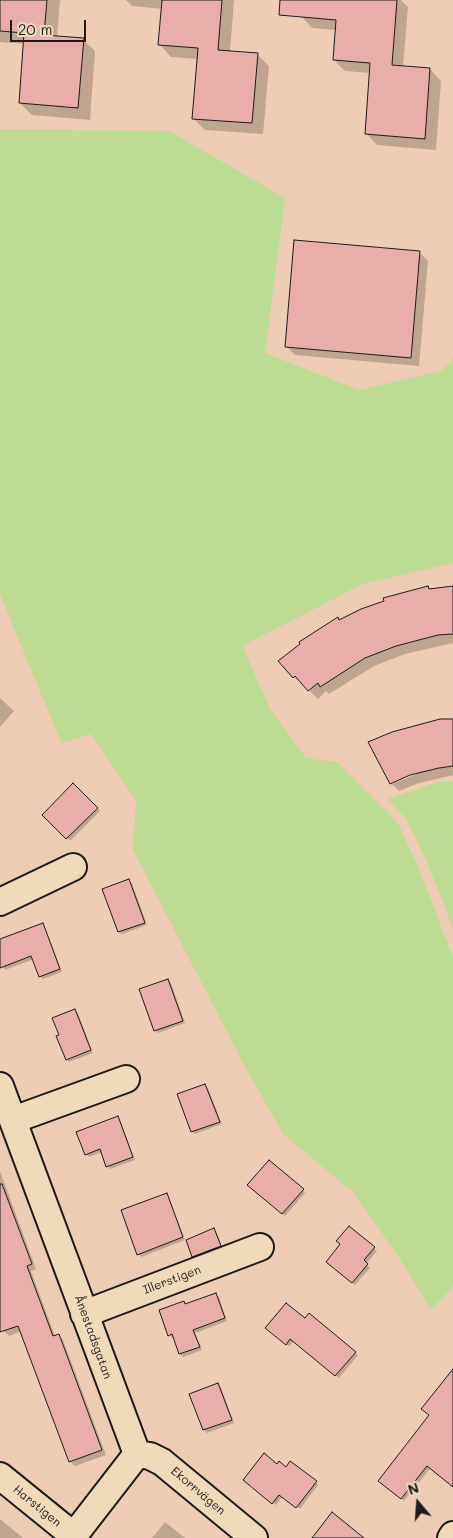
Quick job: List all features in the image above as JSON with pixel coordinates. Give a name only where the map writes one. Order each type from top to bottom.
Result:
[{"type":"street","points":[[0,902],[73,867]]},
{"type":"street","points":[[13,1120],[126,1079]]},
{"type":"street","name":"Ånestadsgatan","points":[[0,1086],[136,1454]]},
{"type":"street","name":"Illerstigen","points":[[84,1314],[260,1247]]},
{"type":"street","points":[[73,1537],[136,1454]]},
{"type":"street","name":"Ekorrvägen","points":[[136,1454],[150,1456],[162,1462],[254,1538]]},
{"type":"street","name":"Harstigen","points":[[0,1476],[73,1537]]},
{"type":"street","points":[[450,1538],[453,1535]]},
{"type":"green space","points":[[0,129],[169,131],[285,198],[265,353],[359,390],[441,371],[453,358],[453,563],[363,584],[242,645],[270,709],[306,758],[337,762],[398,823],[418,867],[453,957],[453,1286],[431,1310],[396,1253],[353,1192],[283,1134],[242,1061],[133,850],[136,801],[91,734],[61,743],[0,594]]},
{"type":"green space","points":[[439,782],[453,782],[453,928],[427,862],[406,819],[388,799]]},
{"type":"building","points":[[0,0],[47,0],[44,35],[84,38],[78,108],[19,103],[24,33],[0,31]]},
{"type":"building","points":[[162,0],[222,0],[218,50],[258,53],[252,123],[192,119],[198,48],[158,45]]},
{"type":"building","points":[[280,0],[397,0],[392,65],[430,68],[425,139],[365,134],[370,63],[333,60],[336,20],[279,15]]},
{"type":"building","points":[[294,240],[420,251],[411,358],[285,347]]},
{"type":"building","points":[[428,586],[429,589],[453,586],[453,634],[438,635],[396,646],[365,658],[320,687],[318,683],[308,691],[278,661],[300,644],[299,642],[338,617],[339,620],[361,609],[384,601],[383,598]]},
{"type":"building","points":[[440,719],[453,719],[453,766],[410,775],[390,784],[368,742],[392,732]]},
{"type":"building","points":[[73,783],[98,808],[66,839],[42,815]]},
{"type":"building","points":[[129,879],[145,923],[118,932],[102,889]]},
{"type":"building","points":[[43,923],[60,969],[39,977],[31,956],[0,968],[0,939]]},
{"type":"building","points":[[168,979],[183,1021],[154,1031],[139,989]]},
{"type":"building","points":[[75,1009],[91,1050],[66,1060],[56,1036],[59,1035],[52,1018]]},
{"type":"building","points":[[205,1084],[220,1122],[191,1132],[177,1094]]},
{"type":"building","points":[[118,1116],[133,1157],[106,1167],[100,1149],[85,1155],[76,1132]]},
{"type":"building","points":[[269,1160],[304,1189],[282,1214],[247,1185]]},
{"type":"building","points":[[0,1184],[2,1184],[32,1264],[27,1266],[53,1336],[59,1334],[102,1450],[69,1462],[18,1326],[0,1332]]},
{"type":"building","points":[[167,1193],[183,1237],[137,1255],[121,1210]]},
{"type":"building","points":[[349,1226],[375,1247],[364,1260],[368,1264],[352,1283],[326,1262],[340,1244],[336,1241]]},
{"type":"building","points":[[214,1228],[221,1246],[192,1257],[186,1240]]},
{"type":"building","points":[[216,1293],[225,1318],[193,1330],[200,1347],[179,1354],[172,1334],[168,1336],[159,1310],[184,1301],[185,1304]]},
{"type":"building","points":[[286,1303],[305,1318],[309,1313],[356,1352],[335,1376],[290,1339],[286,1345],[265,1328]]},
{"type":"building","points":[[453,1369],[453,1487],[427,1466],[401,1499],[378,1481],[429,1415],[421,1409]]},
{"type":"building","points":[[218,1383],[232,1420],[203,1430],[189,1394]]},
{"type":"building","points":[[264,1453],[277,1464],[279,1461],[286,1467],[290,1461],[317,1481],[296,1508],[279,1495],[272,1504],[243,1480]]},
{"type":"building","points":[[332,1512],[364,1538],[312,1538]]}]
